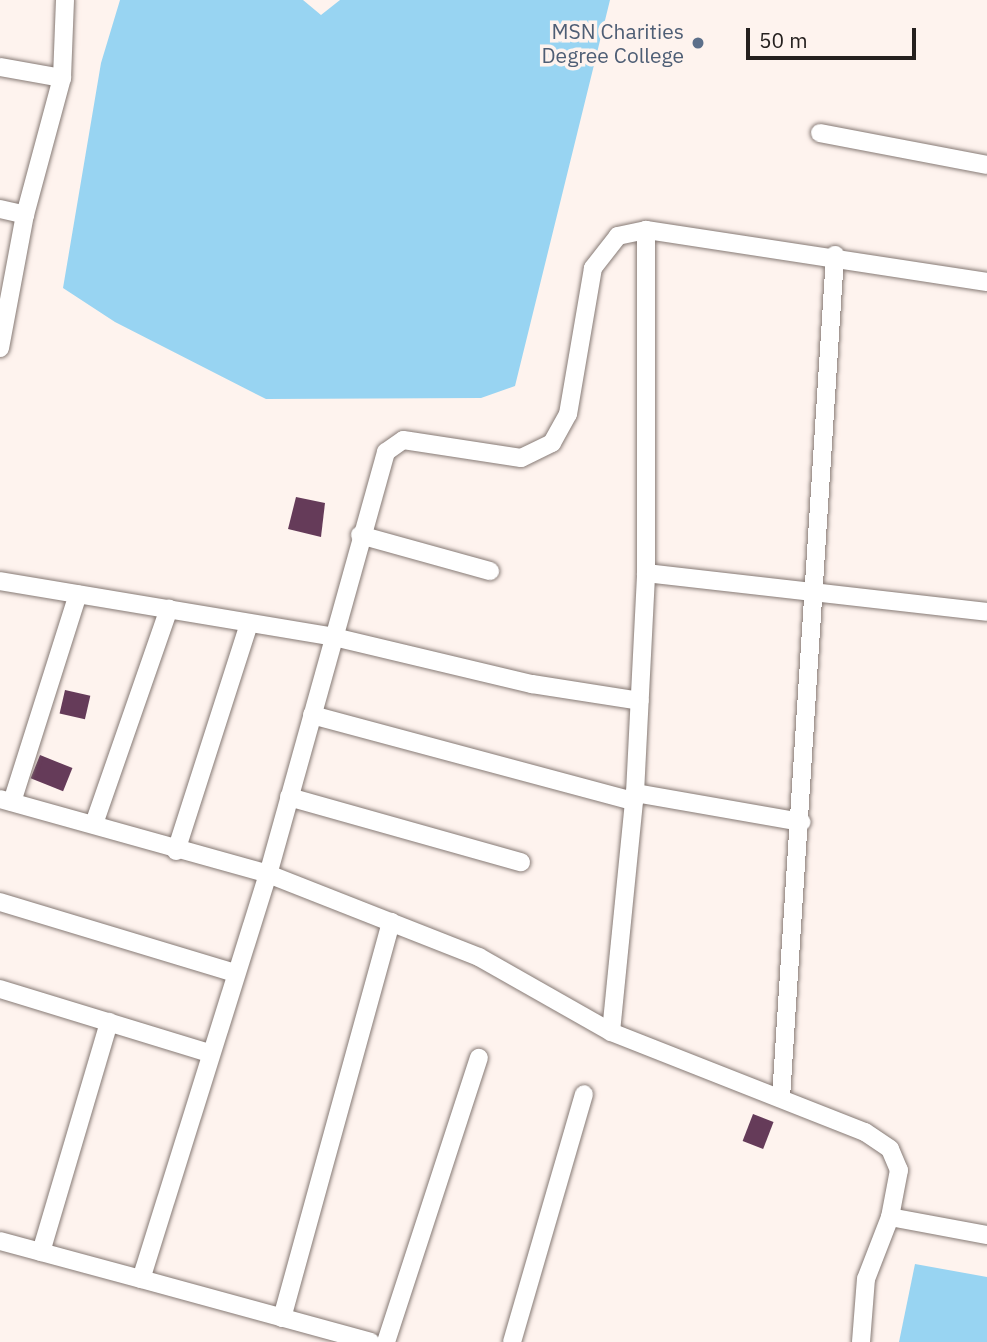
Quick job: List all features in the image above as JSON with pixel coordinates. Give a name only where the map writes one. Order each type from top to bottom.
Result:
[{"type":"street","points":[[0,348],[25,215],[62,78],[65,0]]},
{"type":"street","points":[[0,67],[62,78]]},
{"type":"street","points":[[820,133],[987,165]]},
{"type":"street","points":[[0,209],[25,215]]},
{"type":"street","points":[[611,1032],[635,797],[646,573],[646,229]]},
{"type":"street","points":[[141,1279],[209,1053],[268,874],[360,535],[386,452],[403,440],[520,458],[552,443],[568,414],[593,268],[618,236],[646,229],[835,255],[987,282]]},
{"type":"street","points":[[781,1098],[802,822],[813,594],[835,255]]},
{"type":"street","points":[[360,535],[490,571]]},
{"type":"street","points":[[646,573],[987,612]]},
{"type":"street","points":[[0,581],[334,637],[532,684],[640,701]]},
{"type":"street","points":[[78,594],[6,800],[95,821],[176,851],[268,874],[479,957],[611,1032],[865,1132],[890,1149],[899,1170],[890,1217],[866,1279],[861,1342]]},
{"type":"street","points":[[95,821],[169,609]]},
{"type":"street","points":[[176,851],[249,623]]},
{"type":"street","points":[[312,715],[635,797],[802,822]]},
{"type":"street","points":[[289,797],[521,862]]},
{"type":"street","points":[[0,902],[235,973]]},
{"type":"street","points":[[282,1318],[391,922]]},
{"type":"street","points":[[0,989],[209,1053]]},
{"type":"street","points":[[41,1252],[109,1022]]},
{"type":"street","points":[[386,1342],[479,1058]]},
{"type":"street","points":[[512,1342],[583,1094]]},
{"type":"street","points":[[890,1217],[987,1236]]},
{"type":"street","points":[[0,1241],[371,1342]]},
{"type":"water","points":[[120,0],[303,0],[321,15],[340,0],[610,0],[515,386],[481,398],[266,399],[115,322],[63,288],[101,63]]},
{"type":"water","points":[[915,1264],[987,1277],[987,1342],[899,1342]]},
{"type":"building","points":[[296,497],[325,503],[321,537],[288,529]]},
{"type":"building","points":[[65,690],[90,696],[85,719],[60,713]]},
{"type":"building","points":[[40,755],[72,768],[63,791],[31,778]]},
{"type":"building","points":[[753,1114],[774,1122],[763,1149],[743,1141]]},
{"type":"place","name":"MSN Charities Degree College","points":[[698,43]]}]
